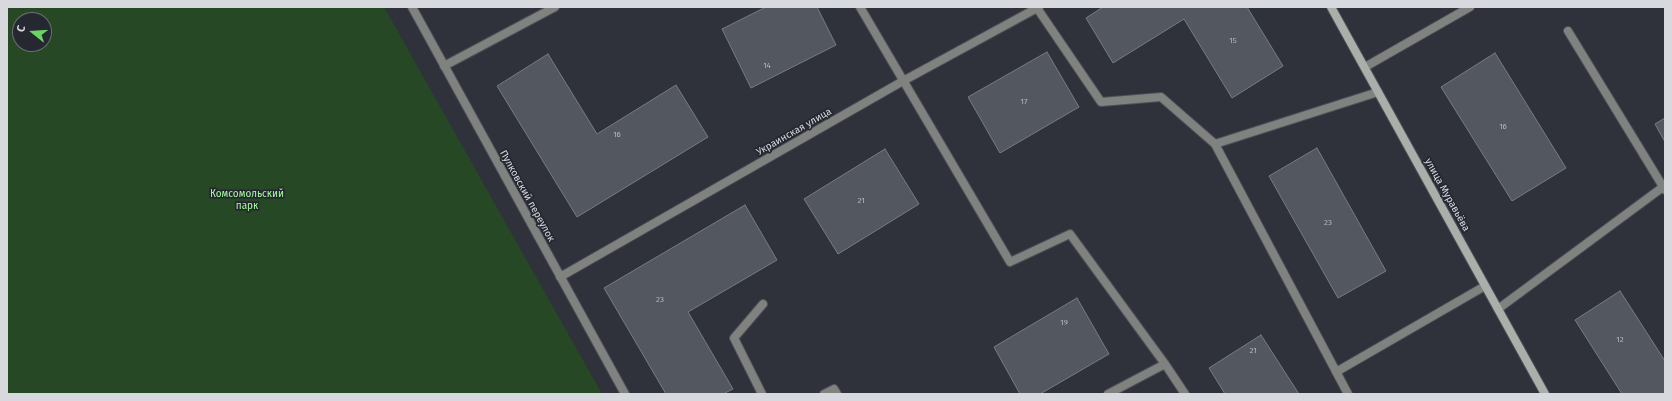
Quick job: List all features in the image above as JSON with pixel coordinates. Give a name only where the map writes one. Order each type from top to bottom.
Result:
[{"type":"street","name":"Пулковский переулок","points":[[412,7],[625,394]]},
{"type":"street","points":[[444,66],[555,7]]},
{"type":"street","points":[[860,7],[1010,262],[1070,234],[1165,364],[1185,394]]},
{"type":"street","name":"улица Муравьёва","points":[[1331,7],[1545,394]]},
{"type":"street","points":[[1365,67],[1470,7]]},
{"type":"street","points":[[1038,8],[1101,102],[1161,96],[1215,144],[1348,394]]},
{"type":"street","name":"Украинская улица","points":[[560,277],[903,82],[1038,8]]},
{"type":"street","points":[[1498,309],[1664,189],[1568,31]]},
{"type":"street","points":[[1215,144],[1378,92]]},
{"type":"street","points":[[1336,372],[1485,286]]},
{"type":"street","points":[[762,394],[734,338],[763,304]]},
{"type":"street","points":[[1108,394],[1165,364]]},
{"type":"street","points":[[824,394],[834,389],[837,394]]},
{"type":"green space","name":"Комсомольский парк","points":[[7,7],[384,7],[602,394],[7,394]]},
{"type":"building","points":[[766,7],[817,7],[836,45],[751,88],[722,29]]},
{"type":"building","points":[[1103,7],[1247,7],[1283,66],[1232,98],[1184,19],[1113,63],[1086,18]]},
{"type":"building","points":[[1047,52],[1079,107],[1000,153],[968,97]]},
{"type":"building","points":[[1495,53],[1566,168],[1512,201],[1441,87]]},
{"type":"building","points":[[548,54],[597,134],[676,85],[708,137],[577,217],[497,86]]},
{"type":"building","points":[[1665,118],[1665,142],[1655,124]]},
{"type":"building","points":[[1317,148],[1386,271],[1338,298],[1269,176]]},
{"type":"building","points":[[885,149],[919,204],[838,254],[804,199]]},
{"type":"building","points":[[745,205],[777,260],[688,312],[733,389],[723,394],[666,394],[604,288]]},
{"type":"building","points":[[1620,291],[1665,361],[1665,394],[1622,394],[1575,320]]},
{"type":"building","points":[[1077,298],[1109,354],[1040,394],[1020,394],[994,347]]},
{"type":"building","points":[[1261,335],[1299,394],[1225,394],[1209,368]]}]
